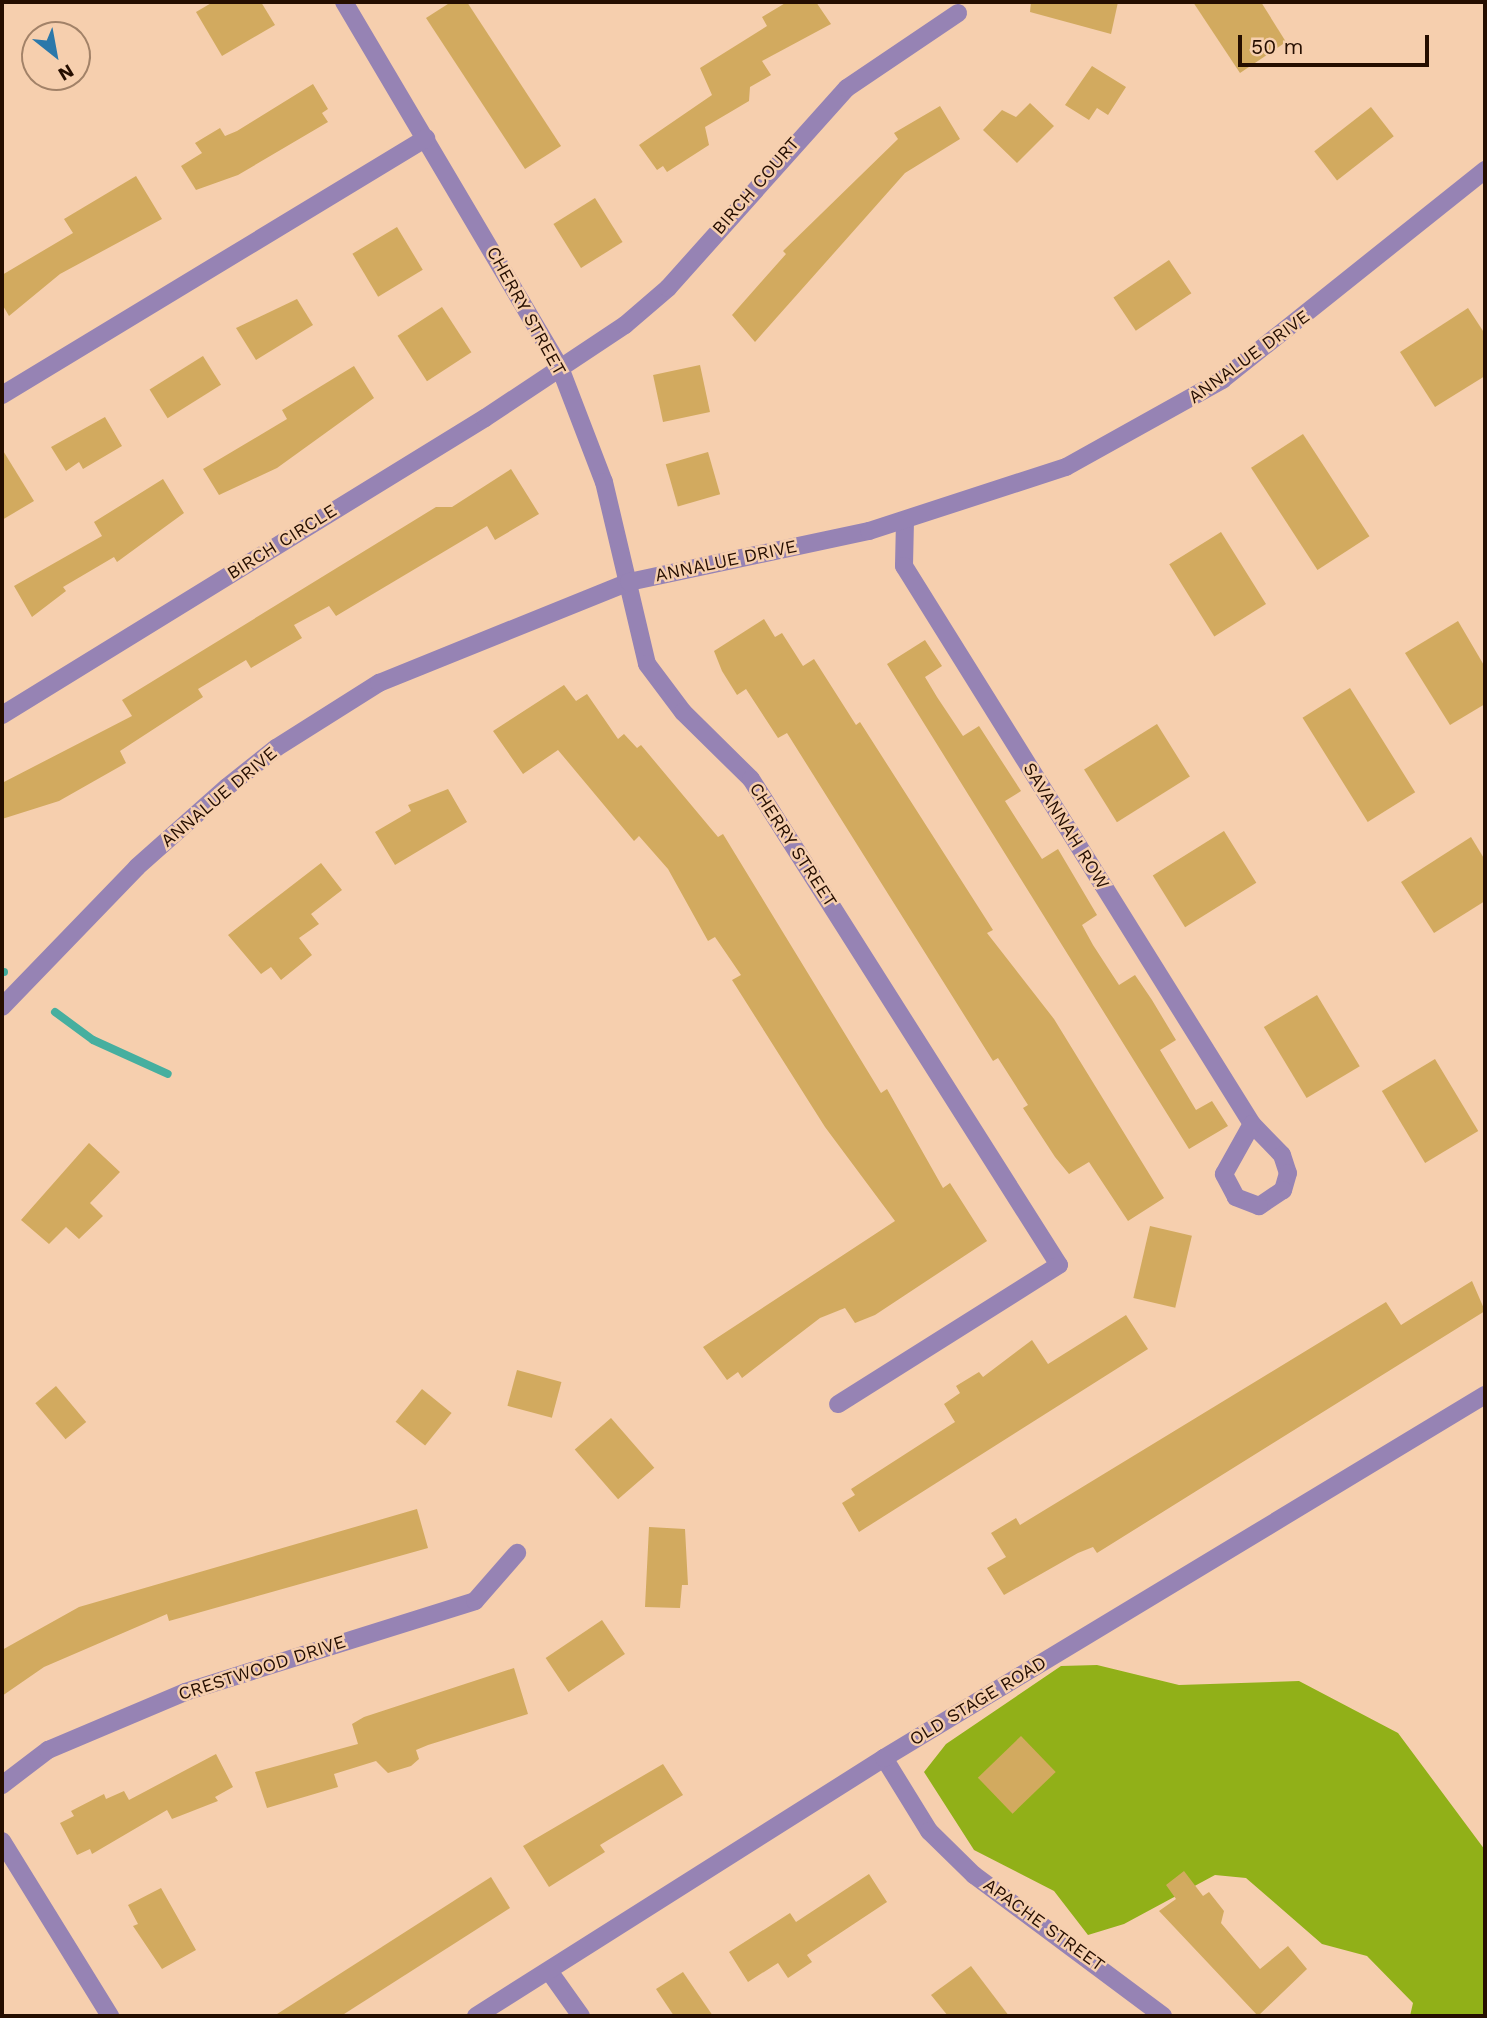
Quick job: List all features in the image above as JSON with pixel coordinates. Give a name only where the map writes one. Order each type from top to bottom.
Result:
[{"type":"street","name":"CHERRY STREET","points":[[344,2],[559,365],[604,482],[647,664],[683,712],[751,779],[1059,1265],[838,1404]]},
{"type":"street","name":"BIRCH COURT","points":[[559,365],[625,325],[668,288],[847,88],[958,13]]},
{"type":"street","points":[[2,395],[426,138]]},
{"type":"street","name":"ANNALUE DRIVE","points":[[2,1007],[137,867],[276,748],[379,683],[629,582],[905,521],[1066,467],[1171,412],[1365,271],[1485,170]]},
{"type":"street","name":"BIRCH CIRCLE","points":[[2,715],[485,418],[559,365]]},
{"type":"street","name":"SAVANNAH ROW","points":[[905,521],[904,566],[1252,1124],[1282,1155],[1288,1173],[1283,1190],[1259,1206],[1236,1197],[1224,1174],[1252,1124]]},
{"type":"street","name":"OLD STAGE ROAD","points":[[476,2016],[884,1758],[1485,1395]]},
{"type":"street","name":"CRESTWOOD DRIVE","points":[[2,1784],[48,1750],[185,1692],[475,1601],[517,1553]]},
{"type":"street","name":"APACHE STREET","points":[[884,1758],[929,1831],[974,1875],[1163,2016]]},
{"type":"street","points":[[2,1841],[110,2016]]},
{"type":"street","points":[[549,1971],[581,2016]]},
{"type":"green space","points":[[1097,1665],[1179,1685],[1299,1681],[1398,1733],[1485,1850],[1485,2016],[1410,2016],[1413,2003],[1367,1956],[1322,1944],[1246,1878],[1215,1875],[1124,1924],[1088,1935],[1054,1891],[974,1850],[924,1772],[946,1744],[1061,1666]]},
{"type":"building","points":[[213,2],[261,2],[275,25],[222,56],[196,12]]},
{"type":"building","points":[[451,2],[467,2],[561,146],[525,169],[426,18]]},
{"type":"building","points":[[787,2],[816,2],[831,24],[762,61],[771,75],[750,87],[749,101],[705,127],[709,145],[667,172],[663,166],[657,170],[639,145],[712,95],[700,68],[767,26],[762,17]]},
{"type":"building","points":[[1031,2],[1118,2],[1111,34],[1030,12]]},
{"type":"building","points":[[1193,2],[1261,2],[1286,42],[1240,73]]},
{"type":"building","points":[[1092,66],[1126,87],[1108,115],[1097,108],[1089,120],[1065,105]]},
{"type":"building","points":[[313,84],[328,109],[322,113],[328,122],[238,175],[196,190],[181,166],[202,153],[195,143],[220,128],[225,136],[237,131]]},
{"type":"building","points":[[1030,103],[1054,126],[1017,163],[983,130],[1002,110],[1016,117]]},
{"type":"building","points":[[940,106],[960,139],[905,173],[755,342],[732,315],[786,254],[783,251],[898,139],[894,133]]},
{"type":"building","points":[[1371,107],[1394,136],[1337,180],[1314,151]]},
{"type":"building","points":[[136,176],[162,219],[60,274],[9,316],[2,304],[2,275],[73,233],[64,219]]},
{"type":"building","points":[[595,198],[623,242],[581,268],[553,224]]},
{"type":"building","points":[[397,227],[423,270],[378,297],[352,254]]},
{"type":"building","points":[[1169,260],[1191,293],[1136,331],[1113,297]]},
{"type":"building","points":[[297,299],[313,325],[256,360],[236,328]]},
{"type":"building","points":[[442,307],[471,352],[427,381],[398,336]]},
{"type":"building","points":[[1468,308],[1485,334],[1485,376],[1435,407],[1400,352]]},
{"type":"building","points":[[203,356],[221,385],[168,418],[150,389]]},
{"type":"building","points":[[700,365],[710,412],[663,422],[653,375]]},
{"type":"building","points":[[354,366],[374,398],[277,468],[219,495],[203,469],[287,419],[282,410]]},
{"type":"building","points":[[105,417],[122,446],[83,469],[79,462],[66,471],[51,447]]},
{"type":"building","points":[[1303,434],[1369,536],[1317,570],[1251,468]]},
{"type":"building","points":[[2,449],[34,501],[2,520]]},
{"type":"building","points":[[708,452],[720,494],[678,506],[666,464]]},
{"type":"building","points":[[511,469],[539,514],[495,540],[487,526],[336,616],[329,606],[294,625],[302,638],[251,668],[246,660],[198,689],[203,697],[120,751],[126,763],[59,801],[2,819],[2,783],[132,716],[122,700],[436,507],[452,507]]},
{"type":"building","points":[[163,479],[184,513],[117,562],[114,557],[63,587],[66,591],[32,617],[14,586],[102,536],[94,522]]},
{"type":"building","points":[[1221,532],[1266,604],[1214,636],[1169,564]]},
{"type":"building","points":[[764,619],[775,637],[782,633],[803,666],[814,659],[856,725],[860,722],[993,930],[987,933],[1054,1019],[1164,1198],[1128,1221],[1089,1162],[1069,1174],[1055,1157],[1023,1108],[1028,1105],[998,1058],[993,1061],[787,733],[778,738],[746,689],[737,695],[722,671],[714,651]]},
{"type":"building","points":[[1458,621],[1485,667],[1485,704],[1450,725],[1405,653]]},
{"type":"building","points":[[925,640],[942,666],[925,677],[937,697],[963,736],[979,726],[1021,791],[1005,801],[1042,859],[1058,849],[1097,915],[1082,925],[1093,945],[1119,985],[1135,975],[1152,1000],[1176,1040],[1160,1050],[1196,1110],[1212,1101],[1228,1126],[1189,1149],[887,664]]},
{"type":"building","points":[[564,685],[576,701],[587,694],[618,739],[624,734],[637,748],[641,745],[718,837],[723,834],[881,1093],[887,1089],[943,1188],[950,1183],[987,1241],[875,1315],[855,1323],[845,1308],[820,1318],[742,1378],[738,1372],[727,1380],[703,1347],[895,1221],[825,1127],[732,980],[741,975],[715,937],[708,941],[668,869],[639,836],[634,841],[558,750],[523,774],[493,731]]},
{"type":"building","points":[[1350,688],[1415,792],[1368,822],[1303,718]]},
{"type":"building","points":[[1157,724],[1190,777],[1117,822],[1084,770]]},
{"type":"building","points":[[448,789],[467,822],[395,865],[375,832],[411,811],[408,805]]},
{"type":"building","points":[[1224,831],[1256,883],[1185,927],[1153,876]]},
{"type":"building","points":[[1471,837],[1485,860],[1485,901],[1434,933],[1401,882]]},
{"type":"building","points":[[321,863],[342,890],[311,914],[319,924],[299,938],[312,955],[281,980],[271,967],[261,974],[228,935]]},
{"type":"building","points":[[1317,995],[1360,1066],[1307,1098],[1264,1027]]},
{"type":"building","points":[[1435,1059],[1478,1131],[1425,1163],[1382,1091]]},
{"type":"building","points":[[89,1143],[120,1172],[90,1203],[103,1216],[79,1239],[66,1227],[49,1244],[21,1220]]},
{"type":"building","points":[[1150,1226],[1192,1236],[1175,1308],[1133,1298]]},
{"type":"building","points":[[1472,1281],[1485,1311],[1097,1553],[1093,1547],[1078,1553],[1004,1595],[987,1568],[1006,1557],[991,1533],[1016,1518],[1020,1525],[1386,1302],[1401,1325]]},
{"type":"building","points":[[1126,1315],[1148,1349],[859,1532],[842,1503],[855,1495],[851,1489],[955,1422],[944,1404],[960,1393],[956,1386],[979,1372],[983,1377],[1032,1340],[1048,1364]]},
{"type":"building","points":[[517,1370],[561,1382],[552,1418],[507,1406]]},
{"type":"building","points":[[56,1386],[86,1422],[66,1439],[35,1403]]},
{"type":"building","points":[[422,1389],[452,1413],[425,1446],[396,1422]]},
{"type":"building","points":[[611,1418],[654,1468],[618,1499],[575,1449]]},
{"type":"building","points":[[417,1509],[428,1548],[169,1621],[167,1614],[44,1667],[2,1696],[2,1650],[79,1607]]},
{"type":"building","points":[[649,1527],[685,1529],[688,1585],[682,1585],[680,1608],[645,1607]]},
{"type":"building","points":[[602,1620],[625,1654],[569,1692],[546,1658]]},
{"type":"building","points":[[514,1668],[528,1714],[416,1750],[419,1759],[411,1766],[388,1773],[376,1761],[334,1774],[338,1787],[267,1808],[255,1772],[358,1744],[352,1724],[364,1717]]},
{"type":"building","points":[[1021,1736],[1056,1772],[1013,1814],[978,1778]]},
{"type":"building","points":[[216,1754],[233,1787],[215,1797],[218,1801],[172,1819],[167,1810],[92,1854],[90,1849],[77,1855],[60,1823],[74,1816],[71,1811],[104,1794],[106,1799],[124,1791],[129,1800]]},
{"type":"building","points":[[663,1764],[683,1795],[600,1845],[605,1852],[549,1887],[523,1846]]},
{"type":"building","points":[[1184,1871],[1203,1896],[1209,1892],[1224,1911],[1221,1923],[1260,1969],[1288,1946],[1307,1969],[1258,2016],[1159,1911],[1176,1899],[1166,1885]]},
{"type":"building","points":[[869,1874],[887,1902],[807,1955],[812,1962],[788,1978],[778,1963],[748,1982],[729,1952],[790,1913],[796,1922]]},
{"type":"building","points":[[491,1877],[510,1908],[341,2016],[274,2016]]},
{"type":"building","points":[[161,1888],[196,1950],[162,1969],[133,1926],[138,1924],[128,1905]]},
{"type":"building","points":[[971,1966],[1009,2016],[948,2016],[931,1995]]},
{"type":"building","points":[[683,1972],[713,2016],[674,2016],[656,1989]]},
{"type":"waterway","points":[[55,1012],[93,1040],[168,1074]]}]
